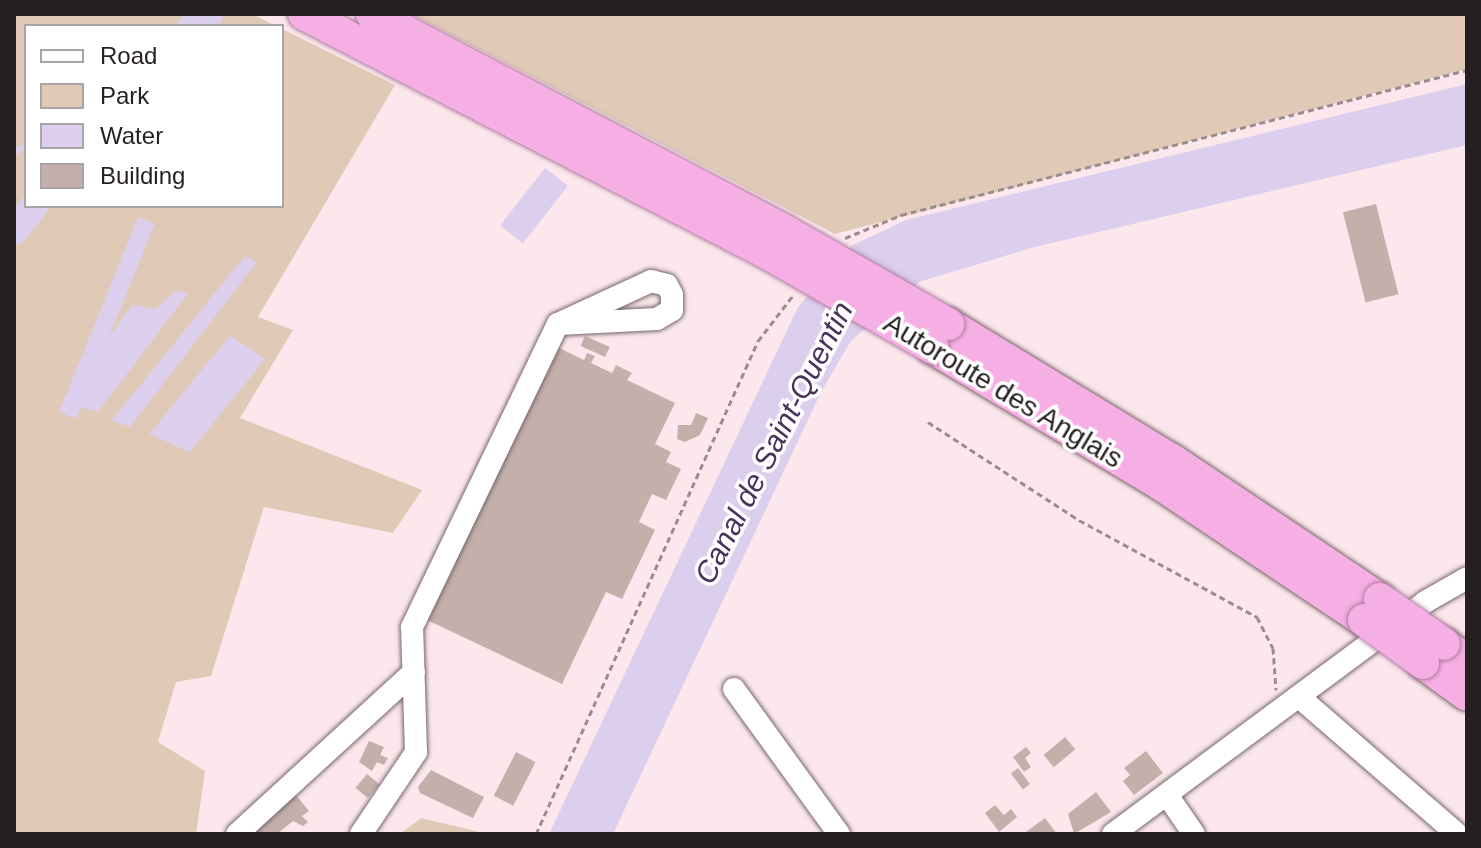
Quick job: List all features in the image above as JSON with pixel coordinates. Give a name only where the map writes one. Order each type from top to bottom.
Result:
[{"type":"highway","name":"Autoroute des Anglais","points":[[304,14],[769,254],[940,336]]},
{"type":"highway","name":"Autoroute des Anglais","points":[[372,14],[772,223],[1162,485],[1445,656],[1467,695]]},
{"type":"street","points":[[361,834],[416,752],[412,627],[558,324]]},
{"type":"street","points":[[1113,834],[1425,602],[1467,578]]},
{"type":"street","points":[[237,834],[414,672]]},
{"type":"street","points":[[734,689],[839,834]]},
{"type":"street","points":[[1299,697],[1457,834]]},
{"type":"street","points":[[1167,795],[1194,834]]},
{"type":"path","points":[[928,422],[1079,520],[1257,617],[1273,648],[1277,711]]},
{"type":"green space","points":[[14,14],[252,14],[272,24],[24,24],[24,208],[284,208],[284,30],[395,85],[258,317],[293,330],[240,418],[422,490],[393,533],[264,507],[211,676],[176,682],[158,742],[205,771],[196,834],[14,834]]},
{"type":"green space","points":[[411,14],[1467,14],[1467,69],[835,234]]},
{"type":"green space","points":[[421,818],[488,834],[400,834]]},
{"type":"water","name":"Canal de Saint-Quentin","points":[[1467,84],[1467,145],[1031,248],[919,282],[851,341],[822,390],[613,834],[549,834],[798,307],[853,245],[906,220]]},
{"type":"water","points":[[545,168],[568,186],[523,243],[500,226]]},
{"type":"water","points":[[138,217],[155,224],[76,418],[59,412]]},
{"type":"water","points":[[245,256],[257,262],[130,427],[112,420]]},
{"type":"water","points":[[175,291],[188,293],[98,412],[63,402],[132,305],[156,309]]},
{"type":"water","points":[[230,336],[265,359],[190,452],[149,434]]},
{"type":"building","points":[[1376,204],[1398,294],[1366,302],[1343,212]]},
{"type":"building","points":[[585,336],[610,347],[605,357],[581,346]]},
{"type":"building","points":[[557,347],[584,360],[587,353],[595,356],[591,363],[612,373],[616,365],[632,373],[627,380],[675,403],[655,444],[671,452],[666,462],[681,469],[666,500],[652,494],[639,522],[655,530],[622,599],[606,592],[562,684],[427,620]]},
{"type":"building","points":[[696,413],[708,418],[700,435],[685,442],[677,439],[678,425],[691,425]]},
{"type":"building","points":[[1065,737],[1075,749],[1054,767],[1044,755]]},
{"type":"building","points":[[369,741],[384,747],[380,755],[388,758],[384,765],[377,762],[372,771],[359,762]]},
{"type":"building","points":[[1026,747],[1031,753],[1025,758],[1031,767],[1024,772],[1013,757]]},
{"type":"building","points":[[1146,751],[1163,773],[1134,795],[1123,781],[1130,775],[1124,768]]},
{"type":"building","points":[[516,752],[536,762],[513,806],[494,796]]},
{"type":"building","points":[[1018,768],[1030,784],[1023,789],[1011,773]]},
{"type":"building","points":[[431,770],[484,797],[473,818],[420,793],[418,787]]},
{"type":"building","points":[[367,774],[379,784],[368,798],[355,788]]},
{"type":"building","points":[[1096,792],[1111,812],[1074,834],[1068,814]]},
{"type":"building","points":[[295,794],[309,811],[302,816],[308,822],[303,826],[293,821],[277,834],[256,834],[252,829]]},
{"type":"building","points":[[995,805],[1004,815],[1011,809],[1017,817],[999,832],[985,813]]},
{"type":"building","points":[[1045,818],[1057,834],[1023,834]]},
{"type":"waterway","points":[[195,24],[209,14]]},
{"type":"waterway","points":[[14,152],[24,146]]},
{"type":"waterway","points":[[14,231],[32,208]]}]
